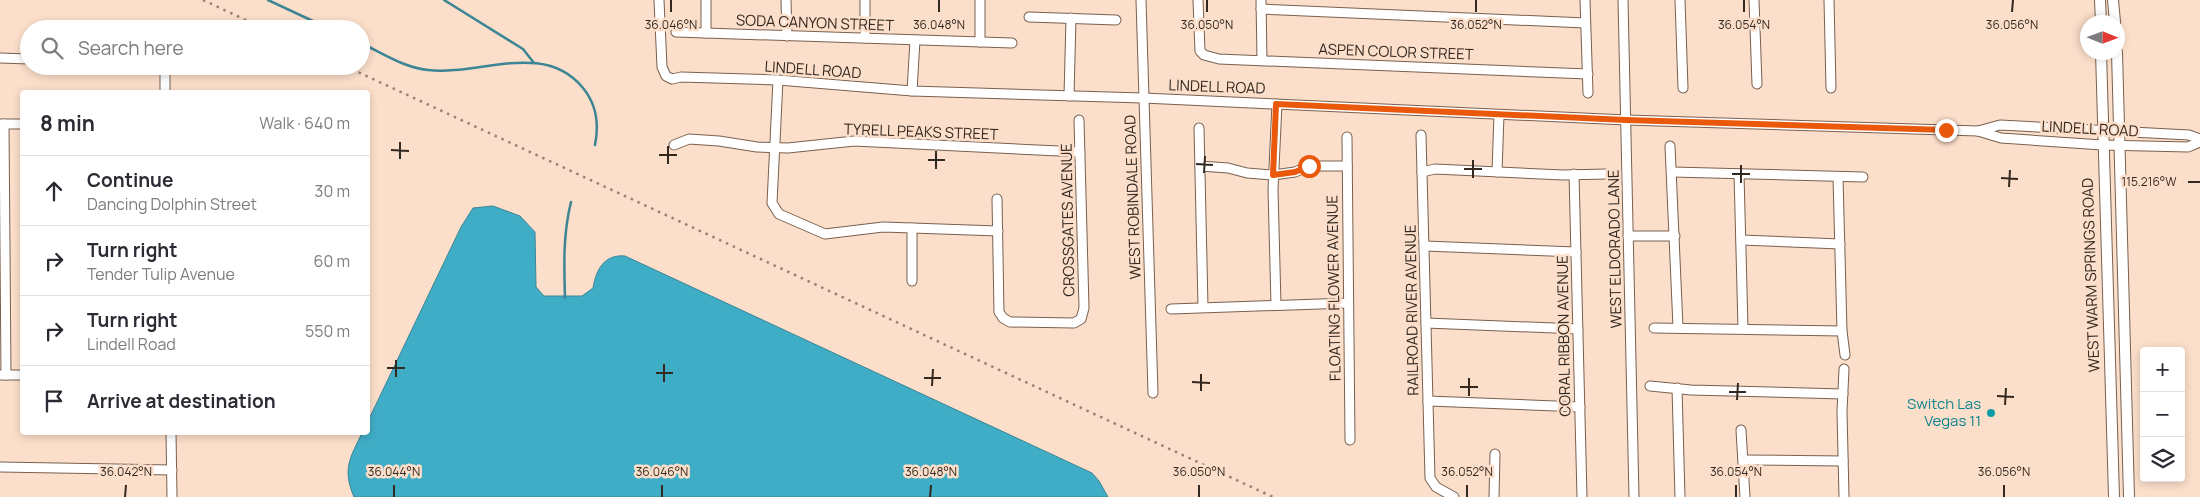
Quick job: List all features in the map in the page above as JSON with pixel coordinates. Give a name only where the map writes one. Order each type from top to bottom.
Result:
[{"type":"main road","points":[[2100,0],[2101,15]]},
{"type":"main road","points":[[2113,0],[2114,15]]},
{"type":"main road","name":"WEST WARM SPRINGS ROAD","points":[[2101,60],[2102,144],[2114,497]]},
{"type":"main road","name":"WEST WARM SPRINGS ROAD","points":[[2117,60],[2129,497]]},
{"type":"street","name":"LINDELL ROAD","points":[[659,0],[662,67],[666,76],[672,79],[681,77],[778,80],[912,91],[1143,98],[1626,120],[1978,131],[2001,138],[2119,145],[2188,147],[2200,140]]},
{"type":"street","points":[[706,0],[706,33]]},
{"type":"street","points":[[786,0],[787,36]]},
{"type":"street","points":[[864,0],[865,38]]},
{"type":"street","points":[[980,0],[980,42]]},
{"type":"street","name":"WEST ROBINDALE ROAD","points":[[1141,0],[1153,393]]},
{"type":"street","name":"ASPEN COLOR STREET","points":[[1198,0],[1199,47],[1204,55],[1219,59],[1588,74]]},
{"type":"street","points":[[1585,0],[1588,93]]},
{"type":"street","name":"WEST ELDORADO LANE","points":[[1622,0],[1634,497]]},
{"type":"street","points":[[1680,0],[1683,88]]},
{"type":"street","points":[[1754,0],[1757,84]]},
{"type":"street","points":[[1829,0],[1831,88]]},
{"type":"street","points":[[1262,60],[1261,5],[1586,24]]},
{"type":"street","points":[[1029,17],[1116,20]]},
{"type":"street","points":[[1069,96],[1071,18]]},
{"type":"street","name":"SODA CANYON STREET","points":[[676,32],[1012,43]]},
{"type":"street","points":[[912,91],[915,40]]},
{"type":"street","points":[[0,58],[20,59]]},
{"type":"street","points":[[165,75],[165,90]]},
{"type":"street","points":[[778,80],[772,203],[778,214],[825,234],[871,228],[998,232],[997,200]]},
{"type":"street","points":[[1276,104],[1273,175],[1276,304]]},
{"type":"street","points":[[1497,172],[1499,115]]},
{"type":"street","name":"CROSSGATES AVENUE","points":[[998,232],[999,312],[1003,318],[1010,322],[1074,323],[1081,319],[1084,308],[1079,120]]},
{"type":"street","points":[[20,124],[2,124],[3,375],[20,375]]},
{"type":"street","name":"LINDELL ROAD","points":[[1978,131],[2000,125],[2189,135],[2200,140]]},
{"type":"street","points":[[1199,128],[1203,307]]},
{"type":"street","name":"RAILROAD RIVER AVENUE","points":[[1421,135],[1430,478],[1432,484],[1454,497]]},
{"type":"street","name":"FLOATING FLOWER AVENUE","points":[[1347,137],[1350,440]]},
{"type":"street","name":"TYRELL PEAKS STREET","points":[[674,145],[689,139],[704,139],[774,148],[799,148],[854,141],[1080,152]]},
{"type":"street","points":[[1670,146],[1678,327]]},
{"type":"street","points":[[1200,166],[1273,175],[1295,172],[1309,166],[1347,166]]},
{"type":"street","points":[[1422,172],[1436,169],[1606,174]]},
{"type":"street","points":[[1672,172],[1838,177],[1863,176]]},
{"type":"street","name":"CORAL RIBBON AVENUE","points":[[1574,174],[1582,497]]},
{"type":"street","points":[[1739,174],[1743,328]]},
{"type":"street","points":[[1838,177],[1842,331],[1845,355]]},
{"type":"street","points":[[912,228],[912,281]]},
{"type":"street","points":[[1628,236],[1675,236]]},
{"type":"street","points":[[1741,240],[1840,244]]},
{"type":"street","points":[[1425,246],[1576,252]]},
{"type":"street","points":[[1171,309],[1348,303]]},
{"type":"street","points":[[1426,323],[1578,329]]},
{"type":"street","points":[[1654,328],[1842,331]]},
{"type":"street","points":[[1844,369],[1844,497]]},
{"type":"street","points":[[1650,386],[1843,394]]},
{"type":"street","points":[[1678,388],[1680,497]]},
{"type":"street","points":[[1428,401],[1580,406]]},
{"type":"street","points":[[1741,430],[1745,497]]},
{"type":"street","points":[[171,435],[172,497]]},
{"type":"street","points":[[1494,497],[1495,454]]},
{"type":"street","points":[[1743,460],[1843,461]]},
{"type":"street","points":[[0,467],[172,470]]},
{"type":"water","points":[[493,206],[520,216],[535,232],[536,287],[544,296],[582,296],[593,288],[596,275],[606,260],[625,256],[1092,473],[1108,497],[354,497],[348,479],[351,457],[361,435],[370,435],[370,417],[461,227],[473,208]]},
{"type":"waterway","points":[[268,0],[311,20]]},
{"type":"waterway","points":[[444,0],[523,49],[534,63]]},
{"type":"waterway","points":[[370,48],[402,63],[428,70],[448,71],[510,63],[550,66],[567,74],[588,95],[596,115],[595,145]]},
{"type":"waterway","points":[[565,298],[565,238],[571,202]]},
{"type":"railway","points":[[203,0],[246,20]]},
{"type":"railway","points":[[364,75],[1273,497]]},
{"type":"place","name":"Switch Las Vegas 11","points":[[1991,413]]},
{"type":"route","points":[[1309,166],[1295,172],[1273,175],[1276,104],[1626,120],[1946,130]]}]
